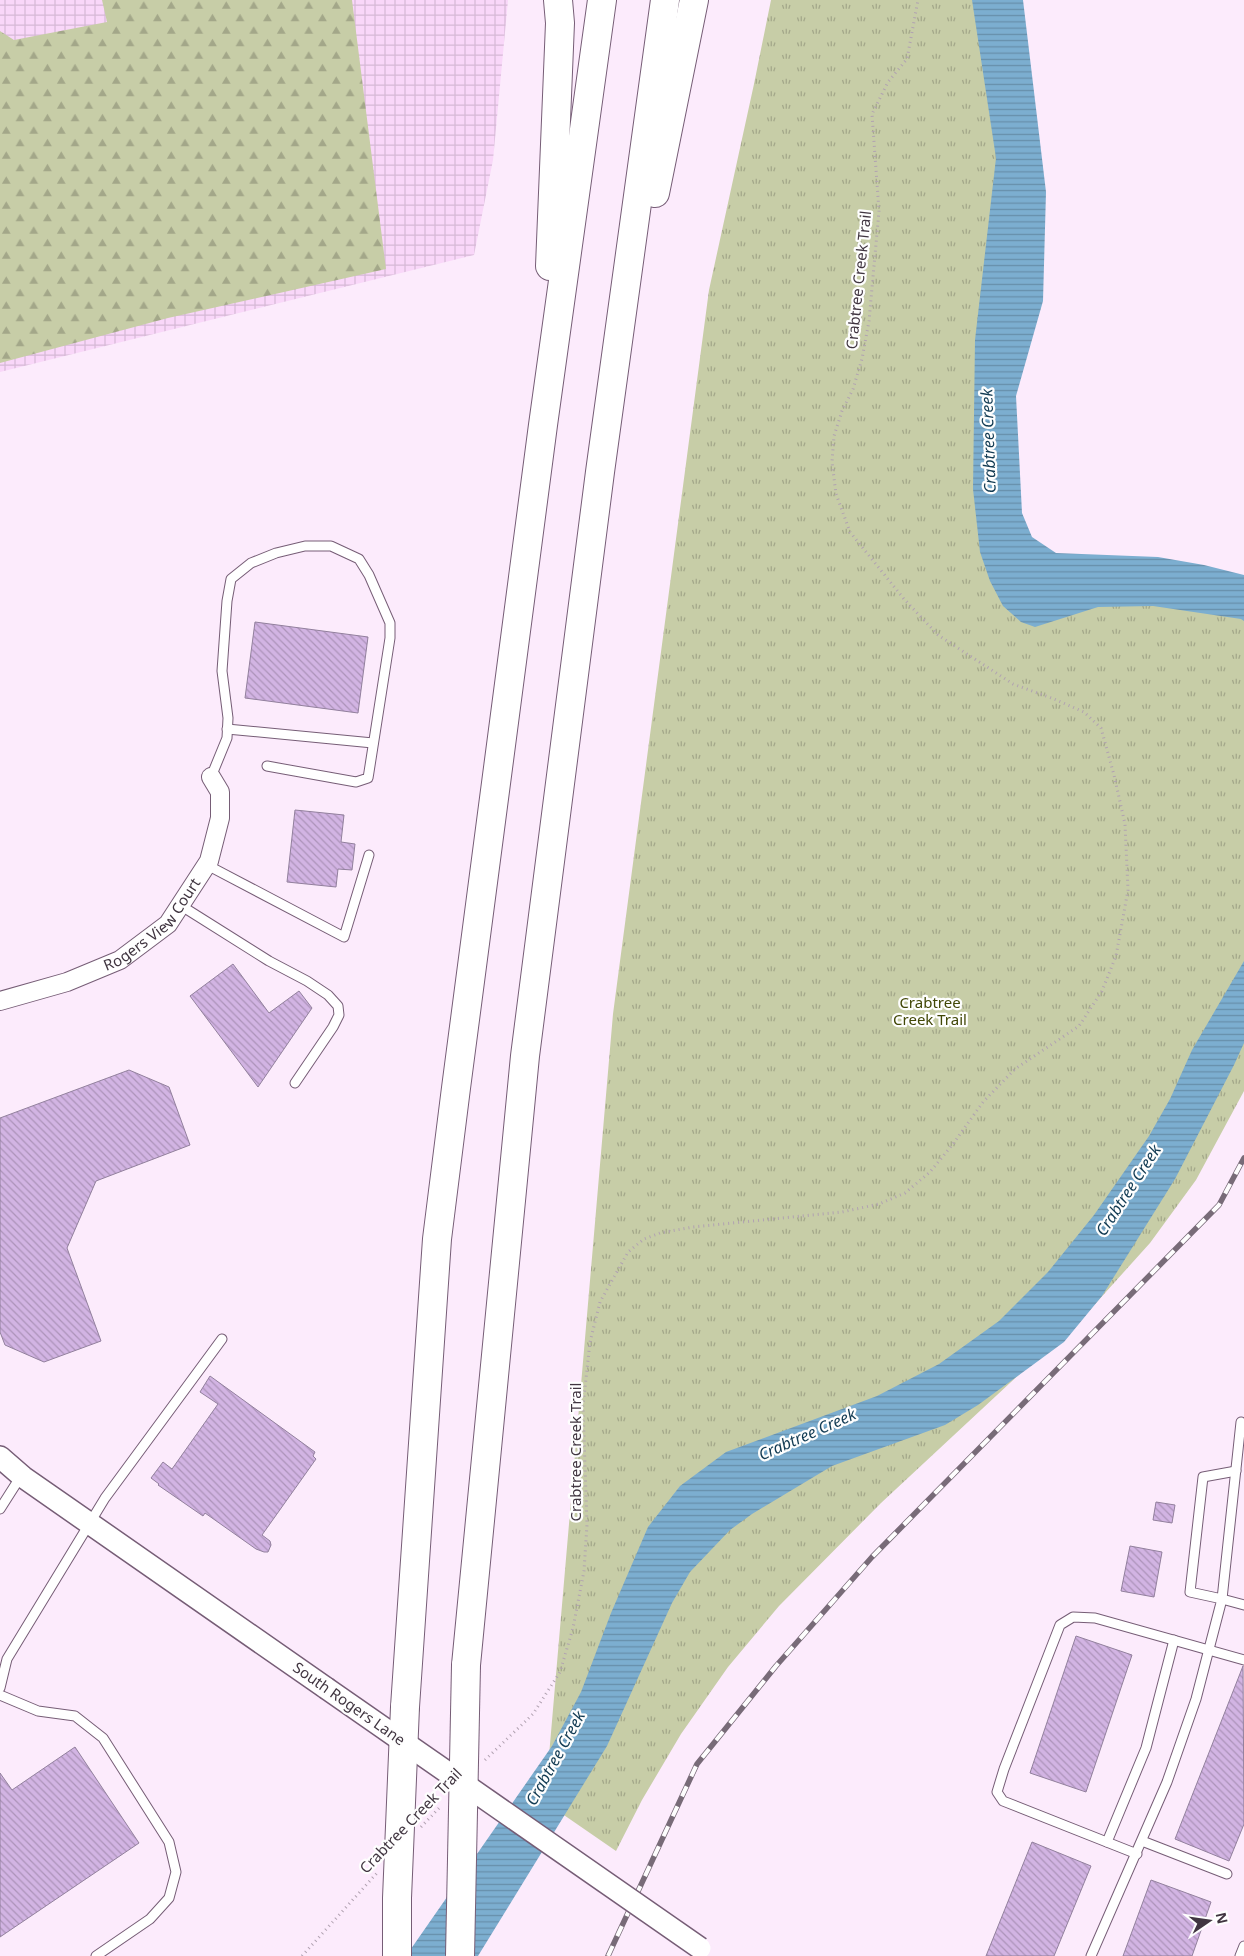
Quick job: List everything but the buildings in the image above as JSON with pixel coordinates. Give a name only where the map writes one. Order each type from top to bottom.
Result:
[{"type":"highway","points":[[543,425],[560,23],[558,0]]},
{"type":"highway","points":[[397,1956],[397,1898],[405,1707],[437,1239],[543,425],[602,0]]},
{"type":"highway","points":[[460,1956],[466,1665],[525,1056],[600,472],[665,0]]},
{"type":"highway","points":[[600,472],[694,0]]},
{"type":"street","name":"Rogers View Court","points":[[0,1001],[67,982],[120,960],[168,924],[209,861],[220,818],[220,792],[212,777]]},
{"type":"street","name":"South Rogers Lane","points":[[0,1458],[22,1476],[89,1523],[706,1952]]},
{"type":"lane","points":[[212,777],[227,738],[228,718],[222,670],[227,602],[231,579],[250,563],[276,553],[305,546],[331,546],[359,559],[369,575],[390,622],[390,638],[368,778],[356,782],[267,766]]},
{"type":"lane","points":[[227,729],[373,743]]},
{"type":"lane","points":[[207,865],[344,937],[369,855]]},
{"type":"lane","points":[[180,905],[269,961],[308,981],[328,994],[338,1006],[339,1015],[333,1027],[295,1083]]},
{"type":"lane","points":[[0,1688],[7,1658],[89,1523],[105,1498],[222,1339]]},
{"type":"lane","points":[[1091,1956],[1137,1854],[1173,1764],[1196,1699],[1222,1599],[1242,1422]]},
{"type":"lane","points":[[1236,1471],[1203,1476],[1190,1592],[1244,1605]]},
{"type":"lane","points":[[0,1510],[22,1476]]},
{"type":"lane","points":[[1137,1854],[1003,1801],[997,1792],[1004,1768],[1060,1625],[1073,1618],[1095,1618],[1244,1660]]},
{"type":"lane","points":[[1107,1842],[1146,1748],[1174,1640]]},
{"type":"lane","points":[[0,1695],[38,1711],[75,1716],[103,1738],[170,1842],[176,1872],[169,1898],[150,1919],[96,1956]]},
{"type":"lane","points":[[1142,1841],[1227,1874]]},
{"type":"lane","points":[[1240,1956],[1244,1946]]},
{"type":"path","name":"Crabtree Creek Trail","points":[[481,1765],[533,1714],[560,1672],[573,1628],[584,1571],[588,1526],[583,1406],[590,1342],[600,1302],[628,1252],[644,1239],[660,1233],[693,1227],[842,1212],[879,1204],[905,1193],[930,1172],[983,1102],[1015,1069],[1079,1026],[1102,991],[1116,956],[1128,890],[1125,824],[1101,728],[1084,712],[1013,684],[938,635],[904,599],[850,532],[836,494],[832,462],[834,436],[842,411],[853,389],[862,359],[869,321],[879,211],[872,114],[888,82],[907,59],[918,0]]},
{"type":"path","name":"Crabtree Creek Trail","points":[[420,1827],[447,1800]]},
{"type":"path","name":"Crabtree Creek Trail","points":[[302,1956],[380,1869]]},
{"type":"shaded area","points":[[0,0],[508,0],[493,160],[474,255],[0,372]]},
{"type":"green space","points":[[102,0],[352,0],[386,269],[168,318],[0,363],[0,31],[14,40],[107,22]]},
{"type":"green space","name":"Crabtree Creek Trail","points":[[771,0],[1013,0],[1001,546],[1244,611],[1244,1091],[1196,1180],[1150,1243],[1096,1303],[881,1503],[779,1606],[728,1667],[681,1734],[642,1800],[616,1851],[545,1802],[613,1014],[709,290]]},
{"type":"water","name":"Crabtree Creek","points":[[972,0],[1023,0],[1046,192],[1043,301],[1016,396],[1022,513],[1032,537],[1056,553],[1158,557],[1204,565],[1244,575],[1244,621],[1153,606],[1098,607],[1035,627],[1021,622],[1003,606],[990,581],[980,552],[973,489],[975,340],[996,158]]},
{"type":"water","name":"Crabtree Creek","points":[[1244,961],[1244,1043],[1234,1065],[1175,1179],[1102,1296],[1064,1342],[978,1405],[945,1425],[832,1466],[752,1514],[730,1530],[690,1572],[672,1603],[607,1746],[478,1956],[406,1956],[552,1746],[581,1692],[611,1613],[648,1527],[680,1486],[726,1452],[877,1396],[939,1364],[999,1321],[1048,1272],[1094,1215],[1149,1136],[1170,1099],[1192,1050]]},
{"type":"railway","points":[[608,1956],[697,1764],[776,1666],[872,1557],[1219,1205],[1244,1158]]}]
